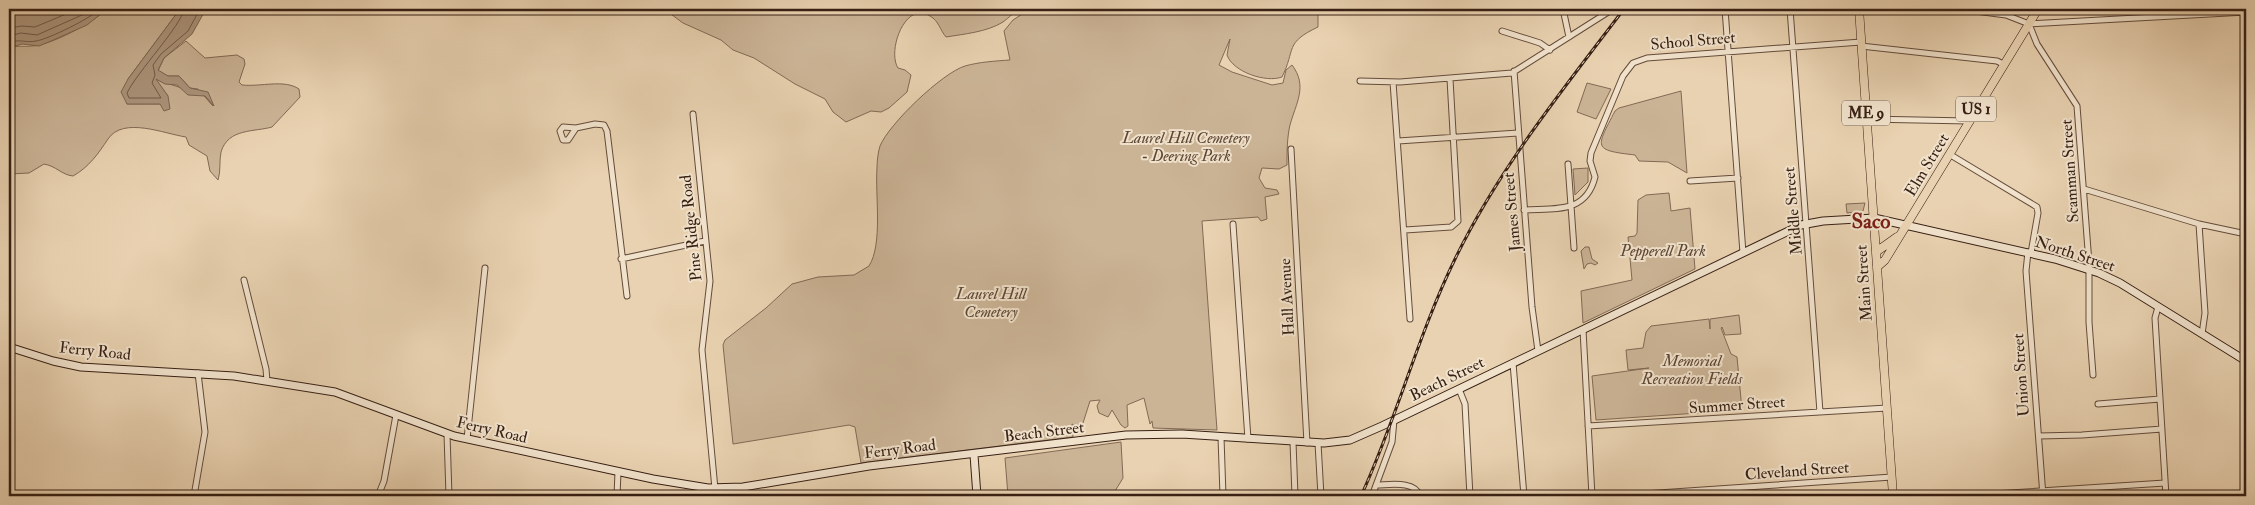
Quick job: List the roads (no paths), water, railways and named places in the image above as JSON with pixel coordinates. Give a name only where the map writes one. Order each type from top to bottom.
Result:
[{"type":"main road","name":"Main Street","points":[[1859,9],[1893,496]]},
{"type":"main road","name":"Elm Street","points":[[1877,267],[1883,262],[1904,229],[2038,9]]},
{"type":"main road","name":"Beach Street","points":[[974,455],[1141,434],[1308,443],[1350,440],[1806,223],[1874,218],[1904,229]]},
{"type":"main road","name":"Elm Street","points":[[1876,252],[1904,229]]},
{"type":"main road","name":"North Street","points":[[1904,229],[2029,253],[2090,269],[2113,279],[2246,362]]},
{"type":"main road","name":"Ferry Road","points":[[9,347],[53,361],[81,367],[201,373],[267,381],[346,394],[447,434],[618,472],[715,489],[743,487],[869,466],[974,455]]},
{"type":"main road","points":[[974,455],[977,496]]},
{"type":"street","points":[[1563,9],[1568,37]]},
{"type":"street","points":[[1360,81],[1394,82],[1450,79],[1514,71],[1613,9]]},
{"type":"street","points":[[1725,9],[1743,253]]},
{"type":"street","name":"Middle Street","points":[[1790,9],[1820,412]]},
{"type":"street","points":[[1960,9],[2006,15],[2029,24],[2193,12],[2246,12]]},
{"type":"street","name":"Scamman Street","points":[[2029,24],[2037,44],[2077,106],[2090,269],[2088,293],[2093,375]]},
{"type":"street","points":[[1502,31],[1540,43],[1550,50]]},
{"type":"street","name":"School Street","points":[[1571,206],[1584,199],[1592,186],[1595,177],[1590,164],[1591,153],[1623,76],[1631,65],[1647,58],[1728,50],[1861,44],[1997,61],[2003,64]]},
{"type":"street","name":"James Street","points":[[1514,71],[1534,332],[1538,351]]},
{"type":"street","points":[[1405,230],[1451,227],[1457,224],[1459,214],[1450,79]]},
{"type":"street","points":[[1394,82],[1410,319]]},
{"type":"street","name":"Pine Ridge Road","points":[[693,114],[710,286],[702,350],[715,489]]},
{"type":"street","points":[[1866,119],[1969,121]]},
{"type":"street","points":[[576,128],[599,123],[604,125],[607,131],[621,259],[627,296]]},
{"type":"street","points":[[1398,142],[1518,132]]},
{"type":"street","name":"Hall Avenue","points":[[1291,149],[1308,443]]},
{"type":"street","name":"Union Street","points":[[1949,154],[2037,207],[2038,213],[2026,271],[2043,494]]},
{"type":"street","points":[[1568,164],[1574,248]]},
{"type":"street","points":[[1690,181],[1738,178]]},
{"type":"street","points":[[2084,190],[2199,224],[2246,234]]},
{"type":"street","points":[[1524,210],[1571,206]]},
{"type":"street","points":[[1233,224],[1248,439]]},
{"type":"street","points":[[2199,224],[2205,306],[2202,334]]},
{"type":"street","points":[[621,259],[705,241]]},
{"type":"street","points":[[467,439],[485,268]]},
{"type":"street","points":[[244,280],[266,369],[267,381]]},
{"type":"street","points":[[2158,307],[2154,318],[2166,496]]},
{"type":"street","points":[[1583,330],[1592,496]]},
{"type":"street","points":[[1513,363],[1524,496]]},
{"type":"street","points":[[194,496],[205,432],[200,388],[201,373]]},
{"type":"street","points":[[1459,389],[1465,404],[1470,496]]},
{"type":"street","points":[[2098,404],[2160,399]]},
{"type":"street","name":"Summer Street","points":[[1588,426],[1887,408]]},
{"type":"street","points":[[378,496],[383,484],[396,415]]},
{"type":"street","points":[[1372,496],[1392,442],[1394,420]]},
{"type":"street","points":[[2039,436],[2162,429]]},
{"type":"street","points":[[447,434],[450,496]]},
{"type":"street","points":[[1221,437],[1223,496]]},
{"type":"street","points":[[1293,442],[1295,496]]},
{"type":"street","points":[[1318,443],[1321,496]]},
{"type":"street","points":[[617,496],[618,472]]},
{"type":"street","name":"Cleveland Street","points":[[1614,496],[1892,477]]},
{"type":"street","points":[[1962,496],[2043,494],[2165,483]]},
{"type":"street","points":[[1376,485],[1404,485],[1415,489],[1420,496]]},
{"type":"water","points":[[9,9],[107,9],[87,25],[39,46],[22,44],[9,48]]},
{"type":"water","points":[[180,9],[206,9],[192,34],[164,58],[158,70],[168,76],[179,76],[190,88],[208,92],[214,106],[205,96],[188,95],[177,85],[165,84],[156,79],[168,96],[170,109],[164,111],[160,104],[127,104],[121,92],[128,79]]},
{"type":"railway","points":[[1361,496],[1386,437],[1442,286],[1473,224],[1492,191],[1534,129],[1624,9]]},
{"type":"district","name":"Saco","points":[[1871,221]]},
{"type":"park label","name":"Laurel Hill Cemetery - Deering Park","points":[[1186,147]]},
{"type":"park label","name":"Pepperell Park","points":[[1663,251]]},
{"type":"park label","name":"Laurel Hill Cemetery","points":[[991,303]]},
{"type":"park label","name":"Memorial Recreation Fields","points":[[1692,370]]}]
